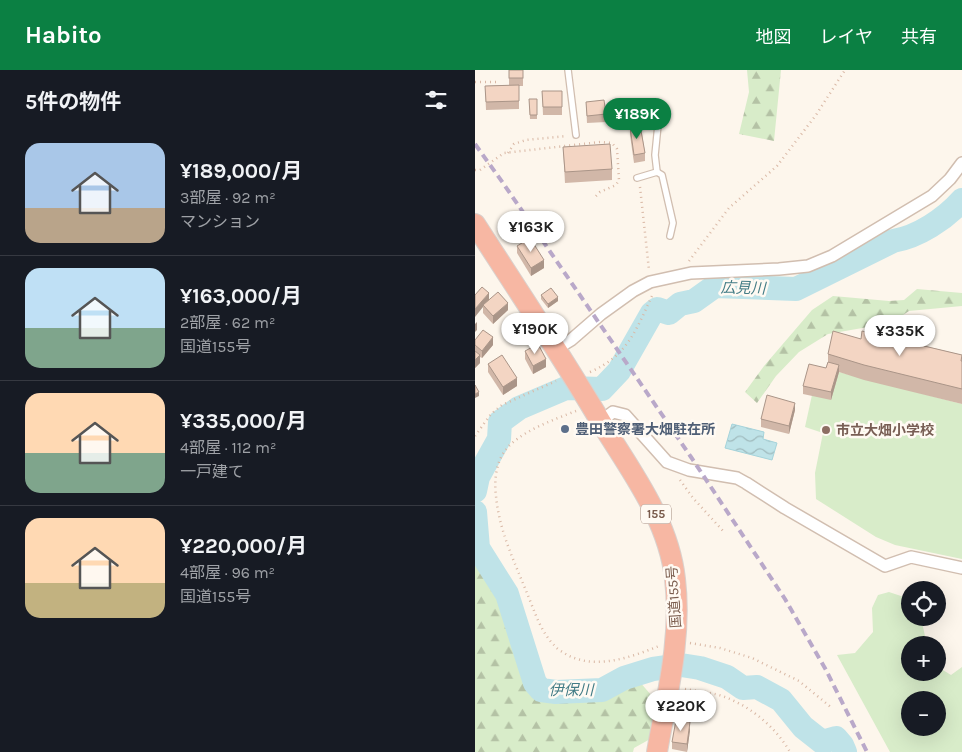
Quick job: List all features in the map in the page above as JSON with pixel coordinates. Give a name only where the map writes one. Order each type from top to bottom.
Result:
[{"type":"highway","name":"国道155号","points":[[475,224],[556,349],[577,375],[594,409],[654,509],[668,544],[675,579],[677,641],[657,752]]},
{"type":"street","points":[[556,349],[571,340],[601,314],[633,291],[652,281],[691,273],[808,266],[832,256],[932,196],[951,179],[962,163]]},
{"type":"street","points":[[594,409],[625,416],[667,462],[689,470],[737,478],[885,566],[911,557],[962,568]]},
{"type":"lane","points":[[568,70],[575,135]]},
{"type":"lane","points":[[656,106],[659,116],[655,156],[657,172]]},
{"type":"lane","points":[[637,178],[657,172],[662,175],[672,215],[673,223],[670,236]]},
{"type":"path","points":[[681,275],[687,264],[729,208],[777,166],[816,115],[845,70]]},
{"type":"path","points":[[475,82],[498,82]]},
{"type":"path","points":[[508,153],[514,144],[526,140],[575,135]]},
{"type":"path","points":[[475,170],[480,170],[504,153],[600,142],[612,143],[617,149],[619,180],[616,185],[600,192],[595,197]]},
{"type":"path","points":[[475,436],[491,414],[502,405],[608,364],[630,342],[655,290],[652,281],[637,178]]},
{"type":"path","points":[[594,409],[565,415],[520,436],[510,444],[498,464],[495,494],[500,524],[538,620],[555,646],[565,654],[592,662],[606,662],[668,642],[683,640],[693,644],[720,648],[752,658],[799,681],[831,708]]},
{"type":"path","points":[[667,462],[668,467],[683,483],[693,498],[724,532]]},
{"type":"path","points":[[669,683],[736,702],[764,720],[790,752]]},
{"type":"green space","points":[[747,70],[781,70],[774,141],[739,134],[749,92]]},
{"type":"green space","points":[[917,289],[962,293],[962,306],[909,311],[891,323],[828,334],[799,352],[776,376],[757,403],[745,392],[764,366],[812,310],[833,296],[889,301],[904,300]]},
{"type":"green space","points":[[839,372],[962,404],[962,559],[895,545],[876,537],[816,499],[815,473],[823,433],[805,427],[812,395]]},
{"type":"green space","points":[[475,553],[502,599],[537,699],[609,694],[639,681],[658,703],[652,738],[634,748],[633,752],[475,752]]},
{"type":"green space","points":[[889,592],[901,596],[901,626],[923,626],[925,636],[901,636],[901,681],[946,681],[946,672],[951,675],[962,667],[962,752],[890,752],[837,655],[855,653],[873,632],[872,608],[878,595]]},
{"type":"water","points":[[732,424],[764,432],[763,439],[777,443],[772,460],[725,448]]},
{"type":"building","points":[[509,70],[523,70],[523,78],[509,78]]},
{"type":"building","points":[[519,85],[519,101],[486,102],[485,86]]},
{"type":"building","points":[[542,91],[562,91],[562,107],[543,107]]},
{"type":"building","points":[[529,99],[537,99],[537,115],[530,115]]},
{"type":"building","points":[[604,100],[606,114],[587,116],[586,102]]},
{"type":"building","points":[[643,103],[646,119],[632,121],[629,105]]},
{"type":"building","points":[[640,125],[645,153],[634,155],[630,127]]},
{"type":"building","points":[[610,144],[612,169],[565,172],[563,147]]},
{"type":"building","points":[[508,222],[513,230],[505,236],[499,227]]},
{"type":"building","points":[[530,238],[544,260],[531,268],[517,246]]},
{"type":"building","points":[[482,287],[489,293],[475,309],[475,295]]},
{"type":"building","points":[[551,288],[558,297],[548,304],[541,295]]},
{"type":"building","points":[[498,292],[508,303],[493,316],[483,305]]},
{"type":"building","points":[[483,330],[493,337],[482,351],[475,345],[475,340]]},
{"type":"building","points":[[833,331],[861,339],[862,331],[914,343],[914,339],[925,341],[924,346],[962,355],[962,389],[864,365],[828,354]]},
{"type":"building","points":[[538,344],[546,359],[533,366],[525,351]]},
{"type":"building","points":[[475,351],[480,355],[475,360]]},
{"type":"building","points":[[502,355],[517,378],[503,387],[488,364]]},
{"type":"building","points":[[828,362],[839,365],[831,392],[803,386],[809,364],[826,368]]},
{"type":"building","points":[[475,385],[479,392],[475,394]]},
{"type":"building","points":[[767,395],[795,403],[789,426],[761,419]]},
{"type":"building","points":[[676,720],[690,722],[687,744],[672,742]]},
{"type":"waterway","name":"広見川","points":[[475,491],[478,477],[499,439],[500,422],[519,408],[566,388],[602,389],[619,371],[652,313],[657,309],[669,313],[680,304],[694,301],[715,286],[796,289],[893,241],[912,236],[931,226],[948,214],[962,200]]},
{"type":"waterway","name":"伊保川","points":[[475,512],[478,548],[507,594],[535,683],[541,690],[556,692],[602,690],[624,678],[653,669],[681,665],[700,668],[727,677],[743,688],[757,687],[781,700],[803,727],[822,742],[836,738],[845,752]]},
{"type":"railway","points":[[475,144],[691,457],[785,599],[826,670],[867,752]]},
{"type":"place","name":"豊田警察署大畑駐在所","points":[[565,429]]},
{"type":"place","name":"市立大畑小学校","points":[[826,430]]}]
